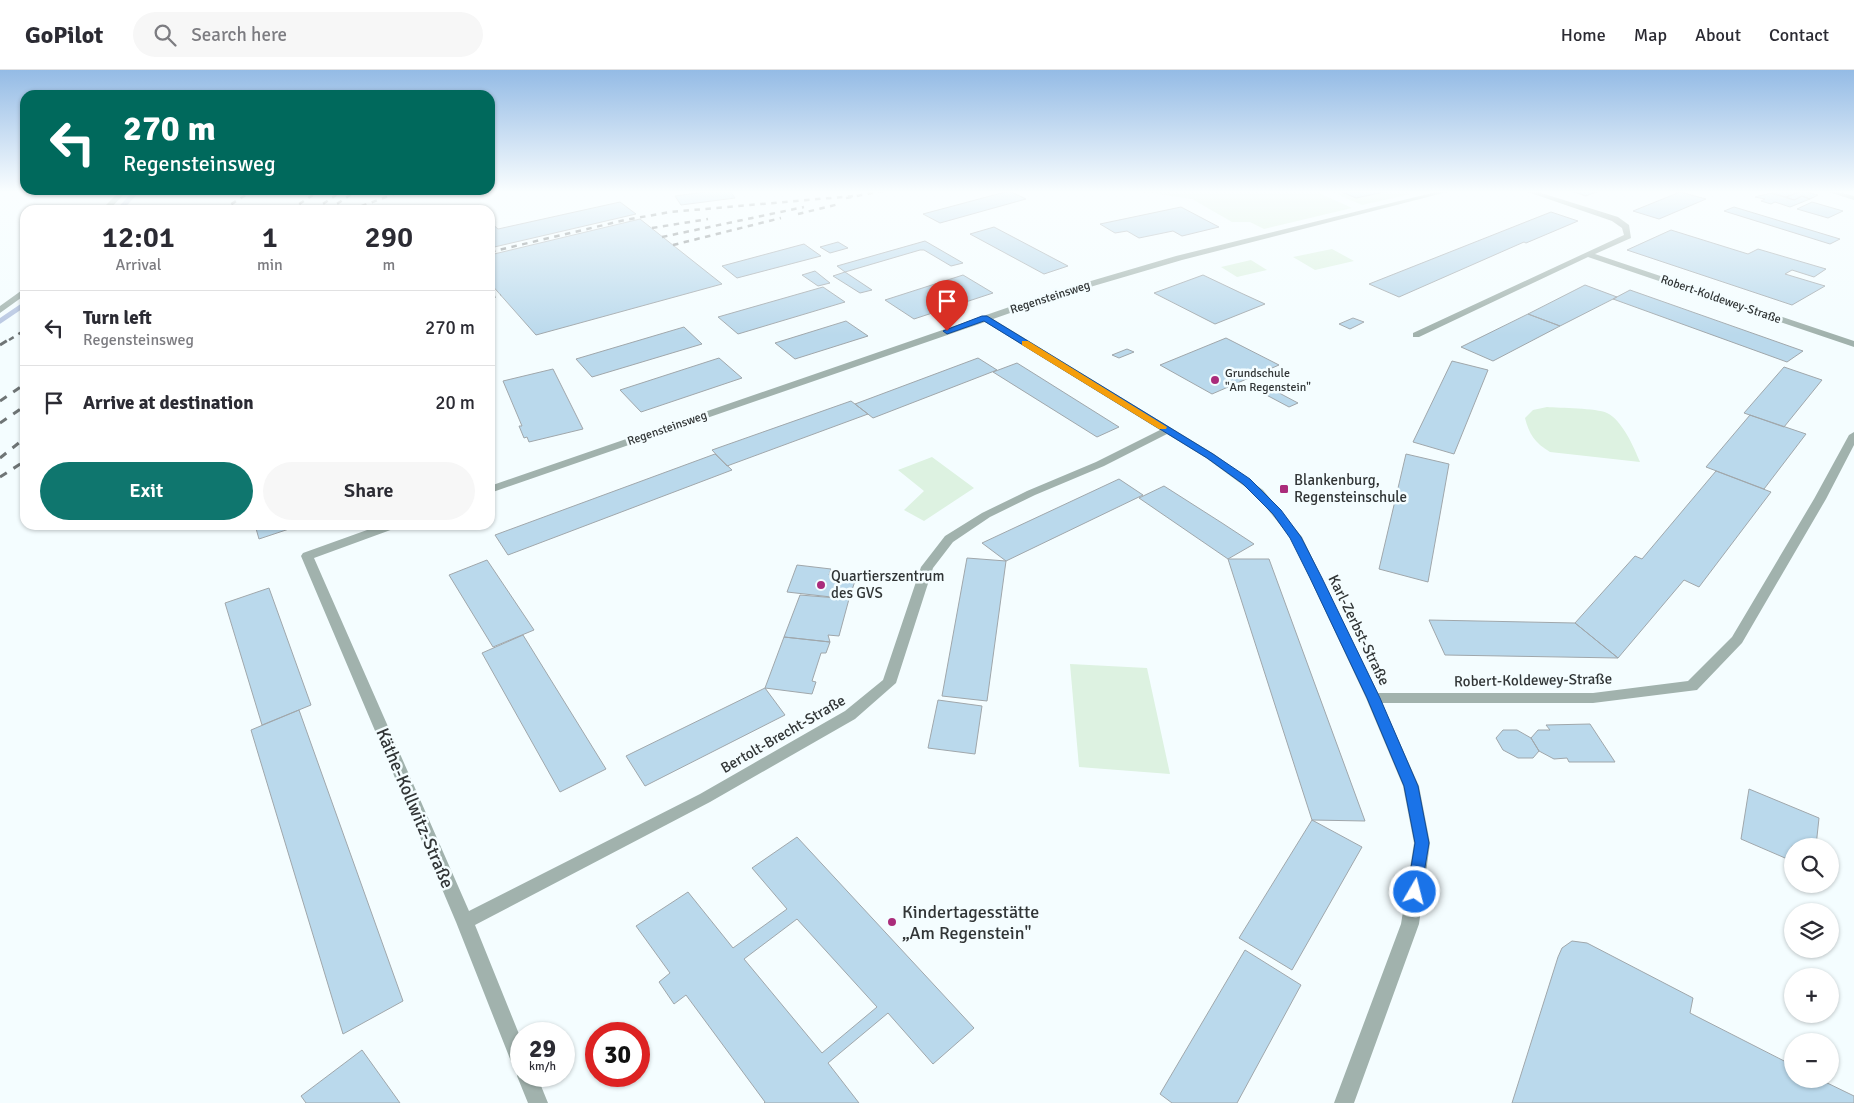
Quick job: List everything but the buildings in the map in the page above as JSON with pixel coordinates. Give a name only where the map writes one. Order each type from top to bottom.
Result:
[{"type":"street","name":"Regensteinsweg","points":[[495,488],[1053,295],[1179,258],[1254,239]]},
{"type":"street","points":[[1416,335],[1621,239]]},
{"type":"street","name":"Robert-Koldewey-Straße","points":[[1589,255],[1854,344]]},
{"type":"street","points":[[0,310],[20,294]]},
{"type":"street","name":"Karl-Zerbst-Straße","points":[[984,318],[1210,456],[1259,492],[1284,521],[1300,545],[1374,698],[1411,786],[1422,843],[1410,924],[1344,1103]]},
{"type":"street","name":"Bertolt-Brecht-Straße","points":[[465,922],[705,798],[850,715],[890,683],[927,567],[949,539],[986,515],[1031,493],[1100,464],[1168,430]]},
{"type":"street","name":"Robert-Koldewey-Straße","points":[[1374,698],[1593,698],[1692,686],[1737,640],[1820,499],[1854,434]]},
{"type":"street","name":"Käthe-Kollwitz-Straße","points":[[378,530],[307,556],[465,922],[510,1034]]},
{"type":"street","points":[[531,1087],[538,1103]]},
{"type":"green space","points":[[1332,249],[1354,261],[1315,270],[1293,257]]},
{"type":"green space","points":[[1251,260],[1267,270],[1237,277],[1221,267]]},
{"type":"green space","points":[[1547,407],[1587,409],[1607,413],[1618,422],[1631,442],[1640,462],[1550,452],[1533,438],[1525,418],[1533,410]]},
{"type":"green space","points":[[932,457],[974,488],[924,521],[904,510],[924,491],[898,470]]},
{"type":"green space","points":[[1070,664],[1147,668],[1170,774],[1079,767]]},
{"type":"waterway","points":[[0,321],[20,307]]},
{"type":"railway","points":[[495,251],[544,239]]},
{"type":"railway","points":[[673,245],[696,239]]},
{"type":"railway","points":[[495,297],[501,295]]},
{"type":"railway","points":[[9,340],[20,333]]},
{"type":"railway","points":[[0,345],[11,338]]},
{"type":"railway","points":[[0,401],[20,387]]},
{"type":"railway","points":[[0,423],[20,409]]},
{"type":"railway","points":[[0,458],[20,442]]},
{"type":"railway","points":[[0,477],[20,464]]},
{"type":"slow traffic","points":[[1025,343],[1163,427]]},
{"type":"place","name":"Grundschule \"Am Regenstein\"","points":[[1215,380]]},
{"type":"place","name":"Blankenburg, Regensteinschule","points":[[1284,489]]},
{"type":"place","name":"Quartierszentrum des GVS","points":[[821,585]]},
{"type":"place","name":"Kindertagesstätte „Am Regenstein\"","points":[[892,922]]},
{"type":"route","points":[[947,331],[984,318],[1210,456],[1246,481],[1277,512],[1296,537],[1374,698],[1411,786],[1422,843],[1415,892]]}]
